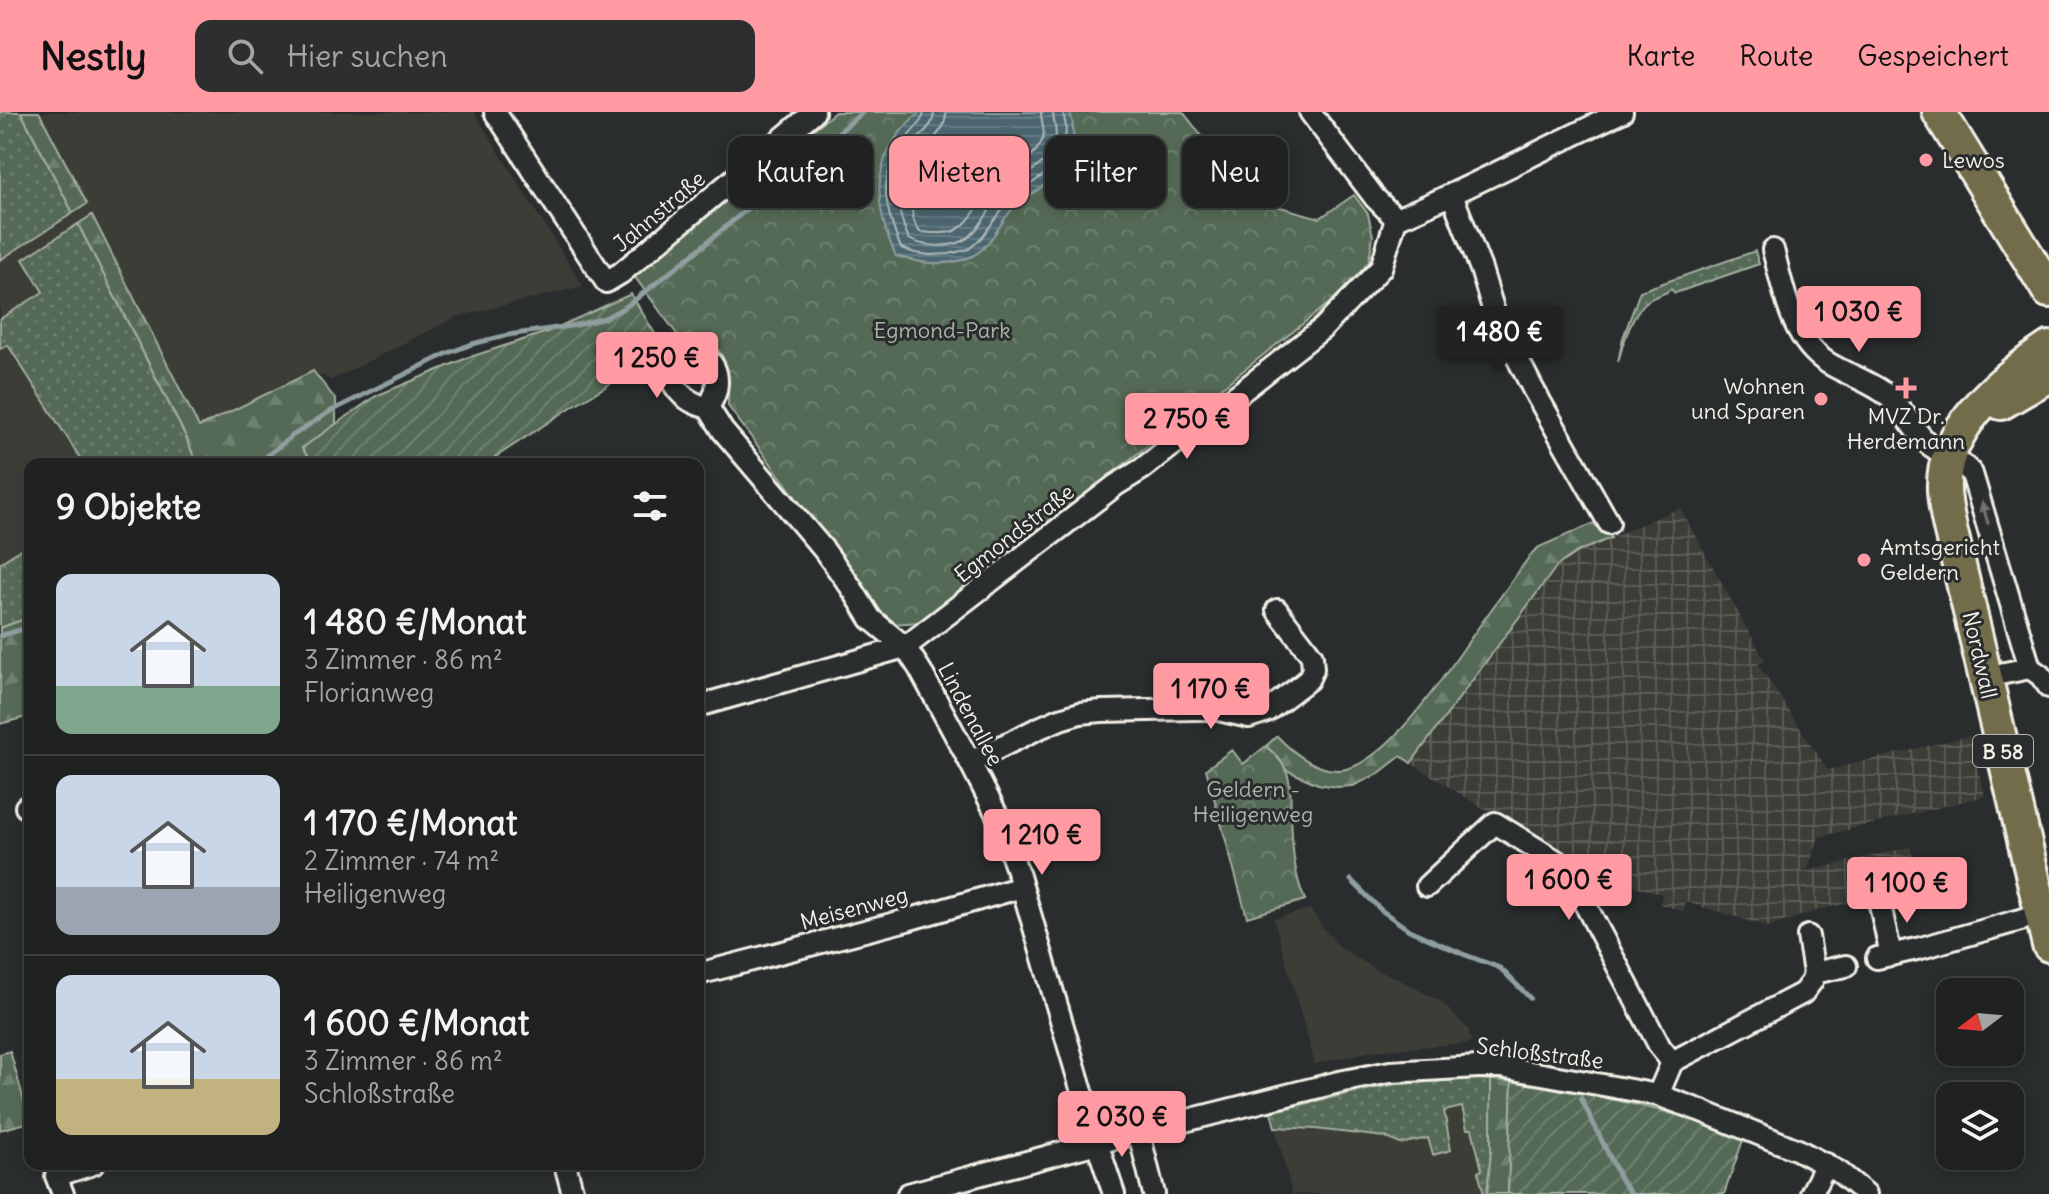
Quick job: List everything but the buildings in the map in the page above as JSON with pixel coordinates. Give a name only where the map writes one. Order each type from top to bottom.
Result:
[{"type":"main road","points":[[1939,112],[2049,291]]},
{"type":"main road","name":"Nordwall","points":[[2045,930],[1945,507],[1944,488],[1947,457],[1967,422],[1993,391],[2022,365],[2049,348]]},
{"type":"main road","points":[[1967,422],[2049,375]]},
{"type":"street","name":"Jahnstraße","points":[[495,112],[606,282],[621,273],[814,112]]},
{"type":"street","points":[[1310,112],[1375,198],[1396,219],[1622,112]]},
{"type":"street","points":[[1452,195],[1494,312],[1533,389],[1609,523]]},
{"type":"street","name":"Egmondstraße","points":[[704,704],[905,647],[1323,328],[1381,268],[1396,219]]},
{"type":"street","points":[[1773,250],[1794,322],[1808,346],[1824,361],[1882,391],[1926,441],[1947,457]]},
{"type":"street","name":"Lindenallee","points":[[708,407],[723,431],[824,550],[871,619],[905,647],[970,762],[998,817],[1022,887],[1114,1194]]},
{"type":"street","name":"Nordwall","points":[[1947,457],[1964,465],[1975,479],[2030,668]]},
{"type":"street","points":[[970,762],[1037,729],[1080,713],[1214,709],[1249,717],[1267,711],[1308,680],[1313,669],[1312,656],[1277,610]]},
{"type":"street","points":[[1985,677],[2030,668],[2049,687]]},
{"type":"street","points":[[1427,886],[1495,823],[1558,862],[1574,883],[1660,1047],[1672,1062]]},
{"type":"street","name":"Meisenweg","points":[[704,972],[1022,887]]},
{"type":"street","points":[[1880,905],[1884,956],[2045,930]]},
{"type":"street","points":[[1658,1095],[1672,1062],[1803,993],[1814,973],[1808,936]]},
{"type":"street","points":[[1814,973],[1846,966]]},
{"type":"street","name":"Schloßstraße","points":[[908,1194],[1339,1082],[1390,1072],[1468,1067],[1500,1067],[1658,1095],[1798,1150],[1851,1180],[1866,1194]]},
{"type":"street","points":[[1139,1133],[1154,1194]]},
{"type":"street","points":[[1811,1194],[1826,1164]]},
{"type":"street","points":[[63,1194],[56,1176],[74,1170]]},
{"type":"street","points":[[567,1170],[573,1194]]},
{"type":"shaded area","points":[[39,112],[474,112],[583,286],[456,317],[331,380],[312,371],[199,427],[92,215],[23,259],[43,292],[0,319],[0,260],[86,204]]},
{"type":"shaded area","points":[[7,344],[80,458],[24,458],[24,547],[0,563],[0,349]]},
{"type":"shaded area","points":[[1680,508],[1765,661],[1758,664],[1828,770],[1969,736],[1985,796],[1819,837],[1807,871],[1910,847],[1920,886],[1818,910],[1769,927],[1686,902],[1683,911],[1660,904],[1662,894],[1603,877],[1584,886],[1573,865],[1411,763],[1557,566],[1577,552]]},
{"type":"shaded area","points":[[1310,909],[1342,949],[1440,1001],[1468,1029],[1471,1041],[1371,1051],[1315,1064],[1274,919]]},
{"type":"shaded area","points":[[1491,1080],[1487,1194],[1292,1194],[1271,1112],[1397,1084]]},
{"type":"green space","points":[[0,112],[21,112],[73,213],[0,260]]},
{"type":"green space","points":[[21,112],[39,112],[87,204],[73,213]]},
{"type":"green space","name":"Egmond-Park","points":[[835,112],[1183,112],[1202,136],[1182,136],[1182,208],[1284,208],[1320,218],[1354,195],[1368,214],[1373,236],[1368,266],[1351,286],[923,622],[890,624],[728,406],[726,368],[717,349],[698,340],[682,341],[634,276],[728,199],[728,208],[873,208],[873,136],[806,136]]},
{"type":"green space","points":[[92,215],[199,427],[313,371],[336,400],[336,426],[302,448],[309,458],[195,458],[78,224]]},
{"type":"green space","points":[[78,224],[195,458],[80,458],[8,345],[0,349],[0,319],[43,292],[23,259]]},
{"type":"green space","points":[[1755,251],[1759,264],[1675,293],[1671,289],[1649,300],[1634,319],[1618,362],[1640,291]]},
{"type":"green space","points":[[631,294],[663,347],[642,365],[494,458],[309,458],[302,448],[376,396],[467,358],[547,332]]},
{"type":"green space","points":[[1601,520],[1611,538],[1577,552],[1557,566],[1411,763],[1401,756],[1378,774],[1353,786],[1337,787],[1318,784],[1286,770],[1281,760],[1266,746],[1277,736],[1299,755],[1327,769],[1346,769],[1364,761],[1382,748],[1419,709],[1532,553]]},
{"type":"green space","points":[[24,547],[24,619],[0,628],[0,563]]},
{"type":"green space","points":[[24,619],[24,718],[0,724],[0,628]]},
{"type":"green space","name":"Geldern - Heiligenweg","points":[[1266,746],[1282,763],[1288,775],[1294,857],[1305,900],[1247,917],[1206,769],[1232,750],[1243,764]]},
{"type":"green space","points":[[10,1051],[24,1101],[24,1124],[0,1130],[0,1054]]},
{"type":"green space","points":[[1491,1080],[1491,1151],[1487,1194],[1484,1194],[1478,1172],[1482,1170],[1472,1129],[1467,1129],[1462,1107],[1444,1111],[1451,1150],[1433,1155],[1428,1138],[1400,1144],[1385,1137],[1275,1127],[1271,1112],[1397,1084]]},
{"type":"green space","points":[[1491,1080],[1512,1081],[1508,1194],[1487,1194],[1491,1151]]},
{"type":"green space","points":[[1512,1081],[1651,1108],[1702,1123],[1743,1140],[1724,1194],[1508,1194]]},
{"type":"water","points":[[920,112],[1070,112],[1073,136],[1045,136],[1045,184],[1029,196],[1029,136],[898,136]]},
{"type":"water","points":[[889,150],[889,208],[1014,208],[990,241],[968,258],[932,263],[896,256],[882,216],[880,179]]},
{"type":"waterway","points":[[264,458],[329,412],[446,354],[508,335],[605,318],[627,306],[863,112]]},
{"type":"waterway","points":[[0,636],[24,629]]},
{"type":"waterway","points":[[1351,880],[1381,910],[1409,930],[1500,968],[1530,998]]},
{"type":"waterway","points":[[1581,1098],[1621,1180],[1631,1194]]},
{"type":"place","name":"Lewos","points":[[1926,160]]},
{"type":"place","name":"MVZ Dr. Herdemann","points":[[1906,388]]},
{"type":"place","name":"Wohnen und Sparen","points":[[1821,399]]},
{"type":"place","name":"Amtsgericht Geldern","points":[[1864,560]]}]
